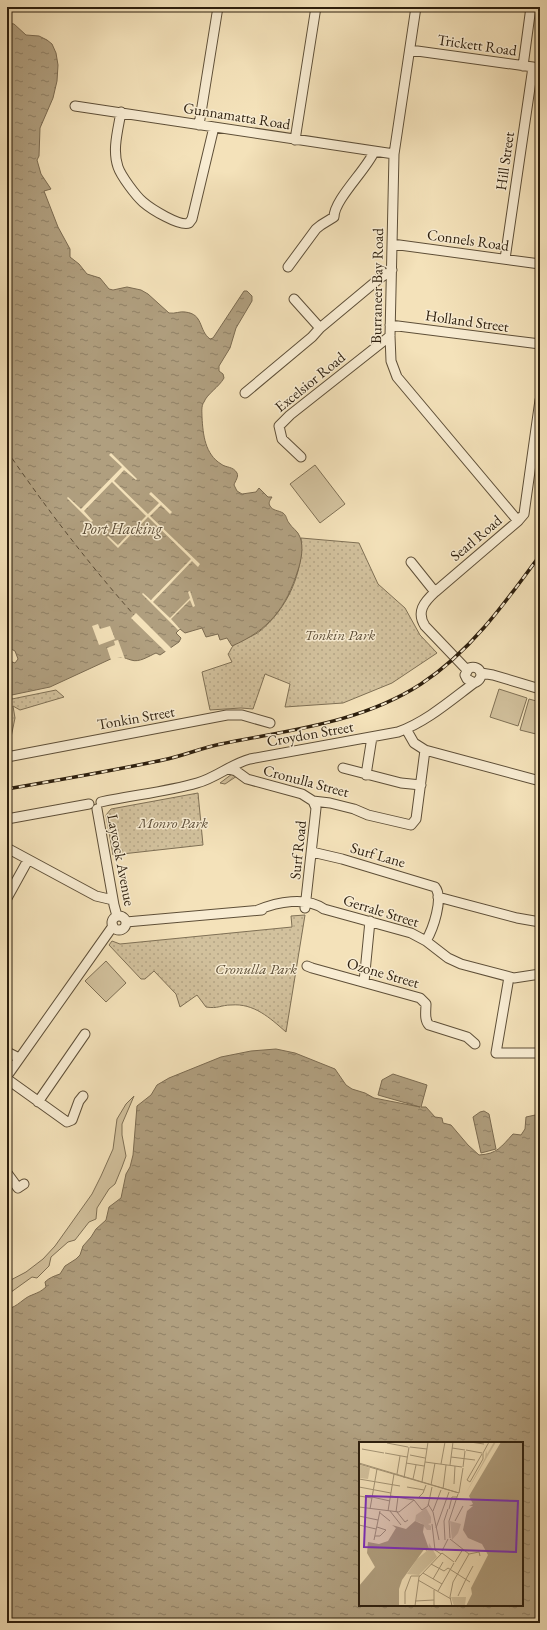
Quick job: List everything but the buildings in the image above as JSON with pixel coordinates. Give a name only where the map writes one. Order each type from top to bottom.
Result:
[{"type":"street","points":[[199,125],[218,7]]},
{"type":"street","points":[[295,140],[316,7]]},
{"type":"street","name":"Burraneer Bay Road","points":[[416,7],[394,154],[390,362],[397,377],[518,521]]},
{"type":"street","points":[[522,66],[531,7]]},
{"type":"street","name":"Trickett Road","points":[[410,50],[536,68]]},
{"type":"street","name":"Hill Street","points":[[505,259],[536,68]]},
{"type":"street","name":"Gunnamatta Road","points":[[75,106],[394,154]]},
{"type":"street","points":[[121,112],[116,143],[116,158],[119,169],[144,203],[170,218],[185,224],[189,223],[192,219],[214,127]]},
{"type":"street","points":[[288,267],[316,229],[334,217],[334,213],[341,200],[370,162],[374,152]]},
{"type":"street","name":"Connels Road","points":[[392,244],[540,264]]},
{"type":"street","points":[[245,393],[284,362],[320,328],[380,278],[392,270]]},
{"type":"street","points":[[294,299],[320,328]]},
{"type":"street","name":"Holland Street","points":[[390,325],[540,344]]},
{"type":"street","name":"Excelsior Road","points":[[301,457],[282,439],[279,426],[290,415],[390,336]]},
{"type":"street","name":"Searl Road","points":[[467,670],[423,622],[421,611],[423,604],[435,592],[518,521],[524,514],[540,400]]},
{"type":"street","points":[[411,562],[435,592]]},
{"type":"street","points":[[481,673],[480,680],[470,681],[465,675],[467,670],[471,667],[476,667],[481,673],[493,674],[540,689]]},
{"type":"street","name":"Croydon Street","points":[[228,769],[250,759],[372,737],[402,730],[433,714],[462,692],[470,681]]},
{"type":"street","name":"Tonkin Street","points":[[7,757],[227,715],[242,714],[270,723]]},
{"type":"street","points":[[402,730],[414,743],[425,750],[540,781]]},
{"type":"street","points":[[366,775],[372,737]]},
{"type":"street","points":[[343,768],[401,784],[421,785],[425,750]]},
{"type":"street","points":[[7,819],[95,805],[197,783],[212,778],[228,769]]},
{"type":"street","name":"Cronulla Street","points":[[228,769],[236,771],[247,779],[302,794],[313,801],[330,803],[354,809],[368,815],[404,824],[413,824],[416,819],[421,785]]},
{"type":"street","name":"Surf Road","points":[[305,905],[316,808],[313,801]]},
{"type":"street","name":"Laycock Avenue","points":[[95,805],[117,916]]},
{"type":"street","points":[[7,848],[96,896],[113,900]]},
{"type":"street","name":"Surf Lane","points":[[312,852],[431,884],[437,893],[517,918],[540,922]]},
{"type":"street","points":[[7,898],[28,860]]},
{"type":"street","points":[[426,941],[433,928],[437,893]]},
{"type":"street","name":"Gerrale Street","points":[[126,922],[258,910],[275,904],[318,904],[324,909],[411,933],[426,941],[436,950],[454,961],[509,977],[522,978],[540,974]]},
{"type":"street","points":[[117,916],[123,917],[126,922],[124,928],[121,930],[116,930],[113,926],[112,920],[117,916]]},
{"type":"street","points":[[364,982],[370,922]]},
{"type":"street","points":[[7,1076],[113,926]]},
{"type":"street","name":"Ozone Street","points":[[306,966],[420,998],[426,1004],[426,1022],[429,1025],[467,1037],[475,1044]]},
{"type":"street","points":[[509,977],[496,1052],[536,1053]]},
{"type":"street","points":[[38,1102],[85,1034]]},
{"type":"street","points":[[7,1052],[19,1058]]},
{"type":"street","points":[[7,1080],[64,1121],[68,1122],[73,1118],[79,1101],[84,1096]]},
{"type":"street","points":[[7,1173],[18,1188],[24,1184]]},
{"type":"green space","points":[[315,465],[345,504],[320,523],[290,484]]},
{"type":"green space","name":"Tonkin Park","points":[[301,538],[359,543],[378,584],[405,608],[420,635],[437,653],[392,683],[343,703],[285,707],[290,684],[265,674],[253,709],[241,708],[210,710],[202,672],[232,662],[228,654],[233,646],[260,631],[278,612],[286,601],[296,577],[300,564]]},
{"type":"green space","points":[[499,689],[527,698],[518,726],[490,717]]},
{"type":"green space","points":[[7,690],[11,691],[12,699],[56,690],[64,697],[20,710],[13,706],[15,718],[9,747],[7,747]]},
{"type":"green space","points":[[529,699],[540,702],[540,735],[520,730]]},
{"type":"green space","points":[[232,774],[237,776],[225,784],[220,783]]},
{"type":"green space","name":"Monro Park","points":[[198,793],[203,845],[113,855],[106,815],[111,809]]},
{"type":"green space","name":"Cronulla Park","points":[[305,915],[286,1032],[261,1012],[247,1006],[231,1005],[214,1008],[206,1007],[197,995],[180,1007],[176,994],[154,971],[145,979],[141,979],[109,945],[112,941],[120,944],[292,927],[291,916]]},
{"type":"green space","points":[[106,961],[126,983],[106,1002],[85,981]]},
{"type":"green space","points":[[134,1096],[122,1124],[122,1135],[126,1156],[115,1184],[109,1189],[97,1208],[96,1219],[89,1222],[75,1240],[68,1242],[51,1257],[49,1266],[37,1278],[32,1277],[7,1295],[7,1282],[26,1272],[43,1259],[55,1246],[92,1194],[113,1149],[117,1119],[126,1104]]},
{"type":"water","name":"Port Hacking","points":[[7,23],[14,24],[26,35],[39,36],[47,40],[52,44],[56,53],[58,65],[57,81],[53,98],[40,128],[39,156],[37,160],[41,174],[51,189],[44,191],[58,227],[70,249],[70,257],[79,264],[87,274],[100,278],[109,289],[113,290],[127,287],[141,290],[148,294],[169,313],[191,313],[198,319],[206,335],[210,339],[213,338],[244,291],[247,291],[252,296],[252,301],[236,328],[230,348],[219,366],[219,371],[223,374],[224,378],[202,405],[204,437],[211,455],[223,465],[234,469],[237,473],[237,478],[234,485],[237,491],[242,494],[256,492],[259,488],[268,497],[272,497],[269,505],[273,509],[285,515],[290,525],[299,535],[302,554],[293,584],[282,607],[266,625],[245,640],[232,646],[227,638],[220,640],[218,634],[206,637],[202,628],[185,633],[180,629],[176,633],[181,638],[179,642],[160,655],[156,653],[137,661],[115,657],[50,687],[7,696],[7,660],[15,663],[18,659],[15,651],[7,647]]},
{"type":"water","points":[[276,1049],[295,1053],[335,1069],[346,1085],[352,1089],[365,1093],[374,1098],[420,1107],[378,1095],[382,1080],[393,1074],[427,1085],[421,1107],[426,1107],[435,1117],[442,1118],[443,1123],[451,1125],[468,1145],[479,1155],[495,1151],[513,1134],[521,1135],[525,1129],[526,1117],[540,1114],[540,1623],[7,1623],[7,1309],[42,1290],[46,1287],[45,1282],[48,1279],[60,1274],[65,1266],[76,1259],[80,1255],[83,1246],[96,1229],[106,1220],[109,1207],[121,1198],[126,1174],[130,1167],[133,1155],[137,1106],[151,1095],[157,1085],[169,1078],[221,1057],[251,1051]]},
{"type":"water","points":[[484,1111],[489,1114],[496,1149],[481,1153],[473,1117]]},
{"type":"pier","points":[[111,453],[137,479],[136,480],[124,470],[114,481],[148,514],[159,503],[149,494],[151,492],[172,512],[170,514],[161,505],[150,516],[200,564],[198,567],[192,561],[153,602],[170,618],[190,598],[188,592],[190,591],[195,606],[193,607],[190,600],[171,619],[180,629],[178,630],[142,594],[143,593],[151,600],[191,559],[148,517],[118,548],[107,537],[108,536],[118,545],[146,516],[112,482],[84,511],[93,521],[91,522],[67,498],[68,497],[81,509],[122,467],[109,455]]},
{"type":"pier","points":[[136,613],[172,649],[171,650],[167,653],[131,618]]},
{"type":"pier","points":[[98,624],[100,629],[110,626],[115,639],[99,645],[92,626]]},
{"type":"pier","points":[[118,640],[125,659],[120,657],[111,660],[107,648],[115,645],[114,641]]},
{"type":"ferry route","points":[[7,451],[68,535],[134,615]]},
{"type":"railway","points":[[7,789],[163,760],[214,746],[324,723],[374,708],[421,684],[456,657],[486,625],[514,591],[540,555]]}]
